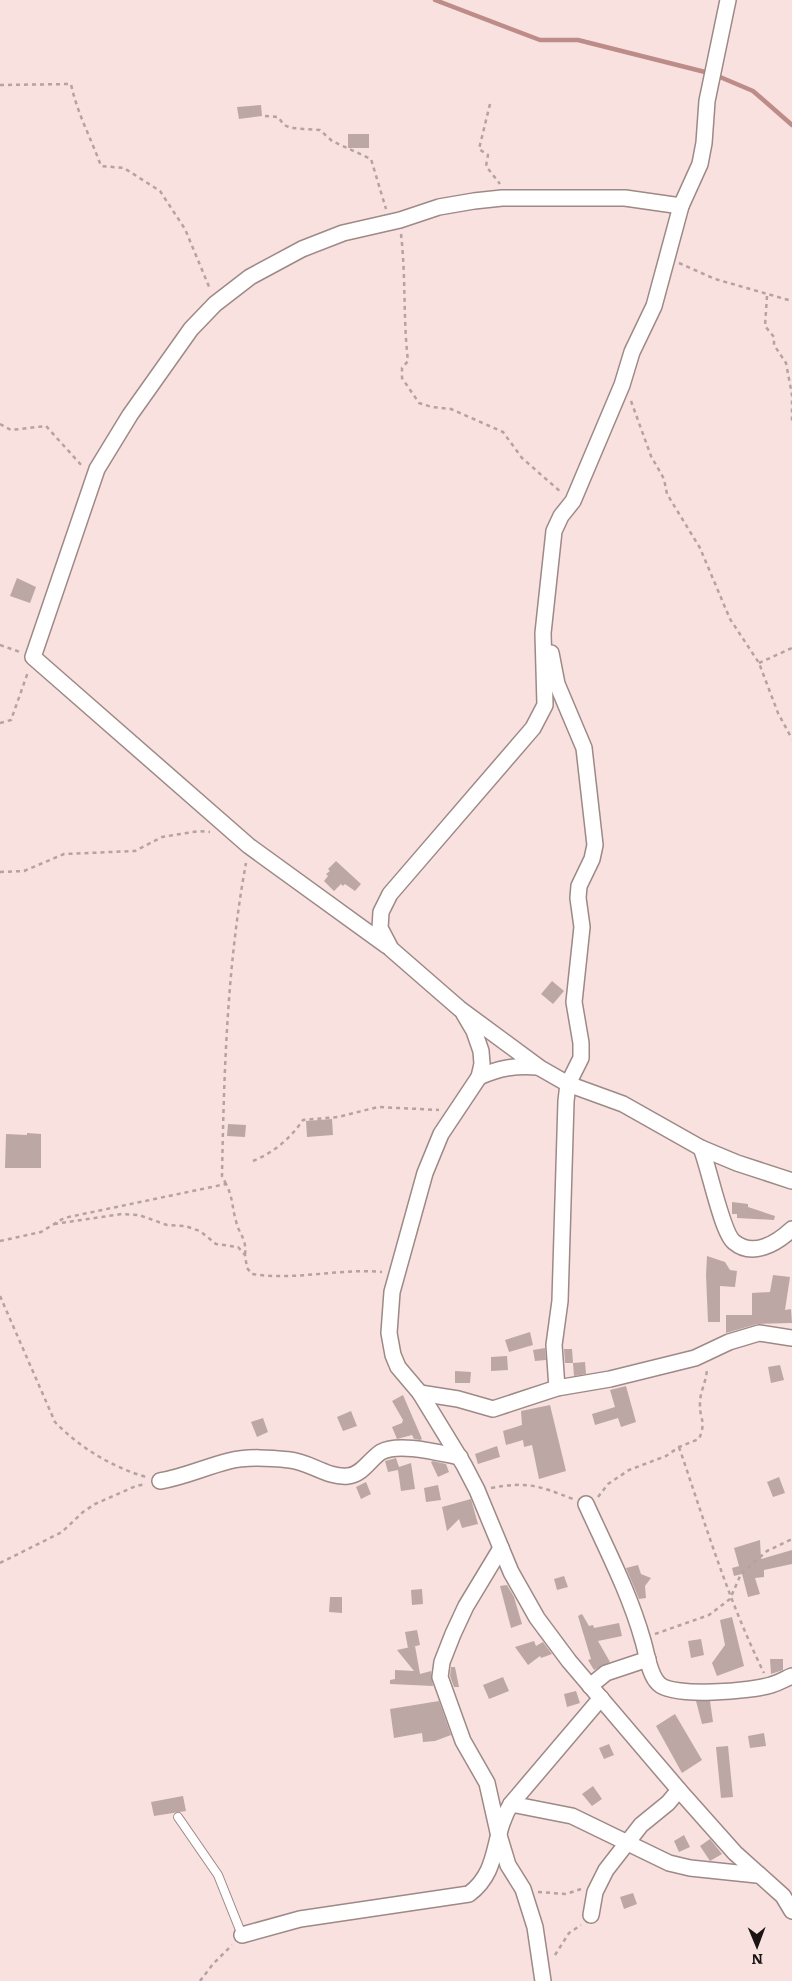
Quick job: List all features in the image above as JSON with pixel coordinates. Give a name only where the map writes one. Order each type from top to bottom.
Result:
[{"type":"street","points":[[391,949],[380,928],[380,912],[390,894],[533,728],[546,705],[543,658],[554,531],[561,516],[573,501],[622,385],[632,352],[654,306],[681,206],[700,164],[704,143],[707,101],[728,0]]},
{"type":"street","points":[[681,206],[625,198],[502,198],[439,207],[395,221],[343,233],[302,249],[250,277],[215,304],[191,329],[165,364],[110,447],[94,479],[33,657],[237,833],[249,846],[391,949],[460,1009],[540,1068],[568,1084],[622,1104],[701,1148],[737,1163],[792,1181]]},
{"type":"street","points":[[546,615],[557,684],[584,748],[588,763],[595,845],[592,859],[579,886],[578,898],[582,927],[574,1002],[581,1043],[581,1058],[568,1084],[560,1301],[554,1345],[557,1388]]},
{"type":"street","points":[[460,1009],[474,1031],[481,1051],[482,1064],[479,1077],[441,1134],[431,1155],[396,1273],[389,1312],[393,1355],[398,1367],[420,1393],[478,1490],[501,1548],[528,1605],[569,1661],[678,1790],[735,1853],[757,1875],[787,1890],[792,1911]]},
{"type":"street","points":[[479,1077],[496,1069],[519,1066],[540,1068]]},
{"type":"street","points":[[701,1148],[709,1168],[722,1222],[733,1242],[749,1249],[772,1245],[792,1229]]},
{"type":"street","points":[[420,1393],[458,1400],[492,1410],[557,1388],[610,1379],[679,1362],[708,1353],[729,1342],[759,1333],[792,1338]]},
{"type":"street","points":[[160,1481],[190,1475],[231,1460],[248,1458],[291,1460],[342,1477],[351,1476],[359,1472],[387,1449],[415,1449],[460,1457]]},
{"type":"street","points":[[586,1504],[610,1556],[643,1639],[648,1660],[658,1684],[671,1690],[697,1692],[770,1685],[792,1676]]},
{"type":"street","points":[[501,1548],[456,1627],[442,1662],[440,1677],[463,1741],[487,1783],[498,1832],[508,1865],[523,1889],[535,1927],[543,1981]]},
{"type":"street","points":[[590,1686],[606,1673],[648,1660]]},
{"type":"street","points":[[242,1935],[300,1919],[468,1894],[486,1878],[491,1866],[503,1816],[511,1804],[601,1698]]},
{"type":"street","points":[[591,1915],[599,1882],[625,1842],[678,1790]]},
{"type":"street","points":[[511,1804],[572,1816],[669,1863],[690,1868],[757,1875]]},
{"type":"lane","points":[[178,1817],[218,1875],[242,1935]]},
{"type":"path","points":[[0,85],[70,84],[76,110],[85,122],[101,166],[124,168],[160,191],[185,229],[215,304]]},
{"type":"path","points":[[490,104],[479,149],[488,155],[486,166],[500,182],[502,198]]},
{"type":"path","points":[[265,116],[278,117],[284,125],[291,128],[320,130],[332,141],[371,159],[378,188],[395,221],[405,276],[404,328],[408,361],[402,368],[402,378],[419,403],[432,407],[451,409],[503,432],[522,458],[573,501]]},
{"type":"path","points":[[666,257],[716,279],[767,296],[792,301]]},
{"type":"path","points":[[767,296],[764,326],[774,337],[774,345],[786,363],[792,395],[792,421]]},
{"type":"path","points":[[622,385],[632,404],[652,456],[664,479],[667,494],[700,548],[730,619],[759,663],[778,713],[792,739]]},
{"type":"path","points":[[0,424],[11,430],[46,426],[94,479]]},
{"type":"path","points":[[0,645],[33,657],[10,720],[0,723]]},
{"type":"path","points":[[759,663],[792,648]]},
{"type":"path","points":[[0,872],[24,871],[64,854],[135,851],[162,837],[199,831],[237,833]]},
{"type":"path","points":[[249,846],[236,917],[222,1114],[222,1176],[233,1197],[236,1223],[243,1234],[247,1268],[252,1274],[264,1276],[323,1275],[368,1271],[396,1273]]},
{"type":"path","points":[[253,1161],[266,1156],[289,1139],[303,1120],[338,1117],[378,1107],[456,1112]]},
{"type":"path","points":[[0,1240],[41,1232],[64,1218],[226,1184]]},
{"type":"path","points":[[54,1224],[122,1214],[138,1215],[167,1225],[185,1226],[200,1231],[216,1244],[238,1248],[245,1255]]},
{"type":"path","points":[[0,1296],[55,1422],[68,1435],[114,1466],[160,1481]]},
{"type":"path","points":[[478,1490],[517,1483],[539,1486],[586,1504],[601,1496],[608,1484],[629,1470],[666,1456],[679,1447],[699,1439],[704,1427],[700,1402],[707,1380],[708,1353]]},
{"type":"path","points":[[679,1447],[730,1599],[741,1627],[770,1685]]},
{"type":"path","points":[[0,1563],[62,1532],[83,1512],[95,1504],[136,1486],[160,1481]]},
{"type":"path","points":[[643,1639],[709,1615],[730,1599],[741,1574],[767,1551],[792,1539]]},
{"type":"path","points":[[554,1956],[569,1933],[591,1915]]},
{"type":"path","points":[[200,1981],[212,1964],[242,1935]]},
{"type":"building","points":[[261,105],[262,116],[239,119],[237,107]]},
{"type":"building","points":[[348,134],[369,134],[369,148],[348,148]]},
{"type":"building","points":[[17,578],[36,587],[30,603],[10,596]]},
{"type":"building","points":[[336,861],[361,884],[355,891],[345,884],[343,886],[341,884],[334,891],[324,881],[328,876],[326,874],[330,871],[328,869]]},
{"type":"building","points":[[552,981],[564,991],[553,1004],[541,994]]},
{"type":"building","points":[[332,1119],[333,1135],[307,1137],[306,1121]]},
{"type":"building","points":[[228,1124],[246,1125],[245,1137],[227,1136]]},
{"type":"building","points":[[27,1133],[41,1134],[41,1168],[5,1168],[6,1134],[27,1135]]},
{"type":"building","points":[[732,1202],[748,1204],[748,1207],[775,1216],[774,1220],[737,1218],[737,1214],[732,1214]]},
{"type":"building","points":[[707,1256],[725,1262],[730,1270],[737,1271],[735,1287],[720,1286],[720,1322],[708,1322]]},
{"type":"building","points":[[773,1275],[790,1277],[785,1310],[791,1309],[792,1323],[757,1324],[726,1333],[726,1315],[752,1315],[752,1293],[770,1292]]},
{"type":"building","points":[[530,1332],[533,1345],[509,1352],[505,1340]]},
{"type":"building","points":[[545,1348],[546,1360],[535,1361],[533,1350]]},
{"type":"building","points":[[564,1349],[572,1349],[573,1363],[565,1363]]},
{"type":"building","points":[[507,1356],[508,1370],[491,1371],[491,1357]]},
{"type":"building","points":[[585,1362],[586,1374],[574,1376],[573,1363]]},
{"type":"building","points":[[780,1365],[784,1380],[771,1383],[768,1367]]},
{"type":"building","points":[[455,1371],[471,1372],[470,1383],[455,1383]]},
{"type":"building","points":[[626,1386],[636,1422],[621,1427],[618,1418],[595,1425],[592,1414],[615,1407],[610,1390]]},
{"type":"building","points":[[403,1395],[422,1439],[420,1440],[414,1439],[412,1435],[397,1439],[392,1427],[402,1423],[403,1420],[392,1401]]},
{"type":"building","points":[[550,1405],[566,1471],[539,1479],[532,1445],[524,1447],[523,1440],[506,1445],[503,1431],[522,1425],[521,1411]]},
{"type":"building","points":[[351,1411],[357,1426],[343,1431],[337,1417]]},
{"type":"building","points":[[263,1418],[268,1432],[257,1437],[251,1422]]},
{"type":"building","points":[[497,1446],[500,1457],[478,1464],[475,1454]]},
{"type":"building","points":[[396,1458],[399,1467],[411,1463],[415,1489],[401,1491],[398,1470],[388,1472],[385,1461]]},
{"type":"building","points":[[431,1462],[446,1464],[449,1472],[438,1477]]},
{"type":"building","points":[[779,1477],[785,1493],[773,1497],[767,1482]]},
{"type":"building","points":[[366,1482],[371,1494],[361,1499],[356,1487]]},
{"type":"building","points":[[438,1485],[441,1500],[426,1502],[424,1488]]},
{"type":"building","points":[[471,1499],[478,1524],[462,1528],[459,1519],[447,1531],[442,1507]]},
{"type":"building","points":[[760,1540],[761,1559],[792,1550],[792,1564],[764,1570],[764,1577],[755,1578],[760,1594],[748,1597],[742,1574],[734,1576],[732,1568],[739,1566],[734,1548]]},
{"type":"building","points":[[638,1565],[641,1574],[651,1578],[645,1586],[646,1598],[639,1599],[626,1568]]},
{"type":"building","points":[[564,1576],[568,1587],[557,1590],[554,1579]]},
{"type":"building","points":[[507,1585],[514,1597],[522,1624],[511,1628],[500,1586]]},
{"type":"building","points":[[422,1589],[423,1604],[412,1605],[411,1590]]},
{"type":"building","points":[[330,1597],[342,1597],[342,1613],[329,1612]]},
{"type":"building","points":[[582,1614],[589,1626],[593,1625],[594,1628],[619,1623],[622,1636],[598,1641],[610,1662],[594,1670],[588,1660],[591,1659],[578,1616]]},
{"type":"building","points":[[732,1617],[744,1666],[717,1676],[712,1663],[725,1645],[720,1620]]},
{"type":"building","points":[[417,1630],[420,1645],[408,1648],[405,1632]]},
{"type":"building","points":[[701,1639],[704,1655],[691,1658],[688,1641]]},
{"type":"building","points":[[534,1641],[536,1646],[543,1642],[552,1654],[541,1658],[540,1656],[528,1665],[515,1647]]},
{"type":"building","points":[[415,1646],[420,1674],[431,1671],[433,1686],[390,1684],[390,1680],[395,1679],[395,1670],[414,1671],[397,1650]]},
{"type":"building","points":[[770,1659],[783,1659],[783,1670],[771,1674]]},
{"type":"building","points":[[451,1667],[455,1667],[459,1687],[454,1687],[450,1676]]},
{"type":"building","points":[[503,1677],[509,1691],[489,1699],[483,1685]]},
{"type":"building","points":[[576,1691],[580,1703],[567,1707],[564,1694]]},
{"type":"building","points":[[439,1701],[451,1735],[435,1741],[423,1742],[422,1733],[394,1738],[390,1709]]},
{"type":"building","points":[[696,1701],[710,1701],[713,1722],[702,1724]]},
{"type":"building","points":[[675,1714],[702,1760],[682,1773],[656,1726]]},
{"type":"building","points":[[764,1733],[766,1746],[750,1748],[748,1736]]},
{"type":"building","points":[[609,1744],[614,1755],[604,1759],[599,1748]]},
{"type":"building","points":[[728,1746],[733,1797],[721,1798],[716,1747]]},
{"type":"building","points":[[593,1786],[602,1799],[592,1806],[582,1794]]},
{"type":"building","points":[[183,1796],[186,1811],[154,1816],[151,1802]]},
{"type":"building","points":[[684,1835],[690,1847],[679,1852],[674,1841]]},
{"type":"building","points":[[710,1839],[722,1854],[710,1861],[700,1846]]},
{"type":"building","points":[[633,1893],[637,1904],[624,1909],[620,1897]]},
{"type":"waterway","points":[[435,0],[540,40],[578,40],[713,74],[753,91],[792,125]]}]
